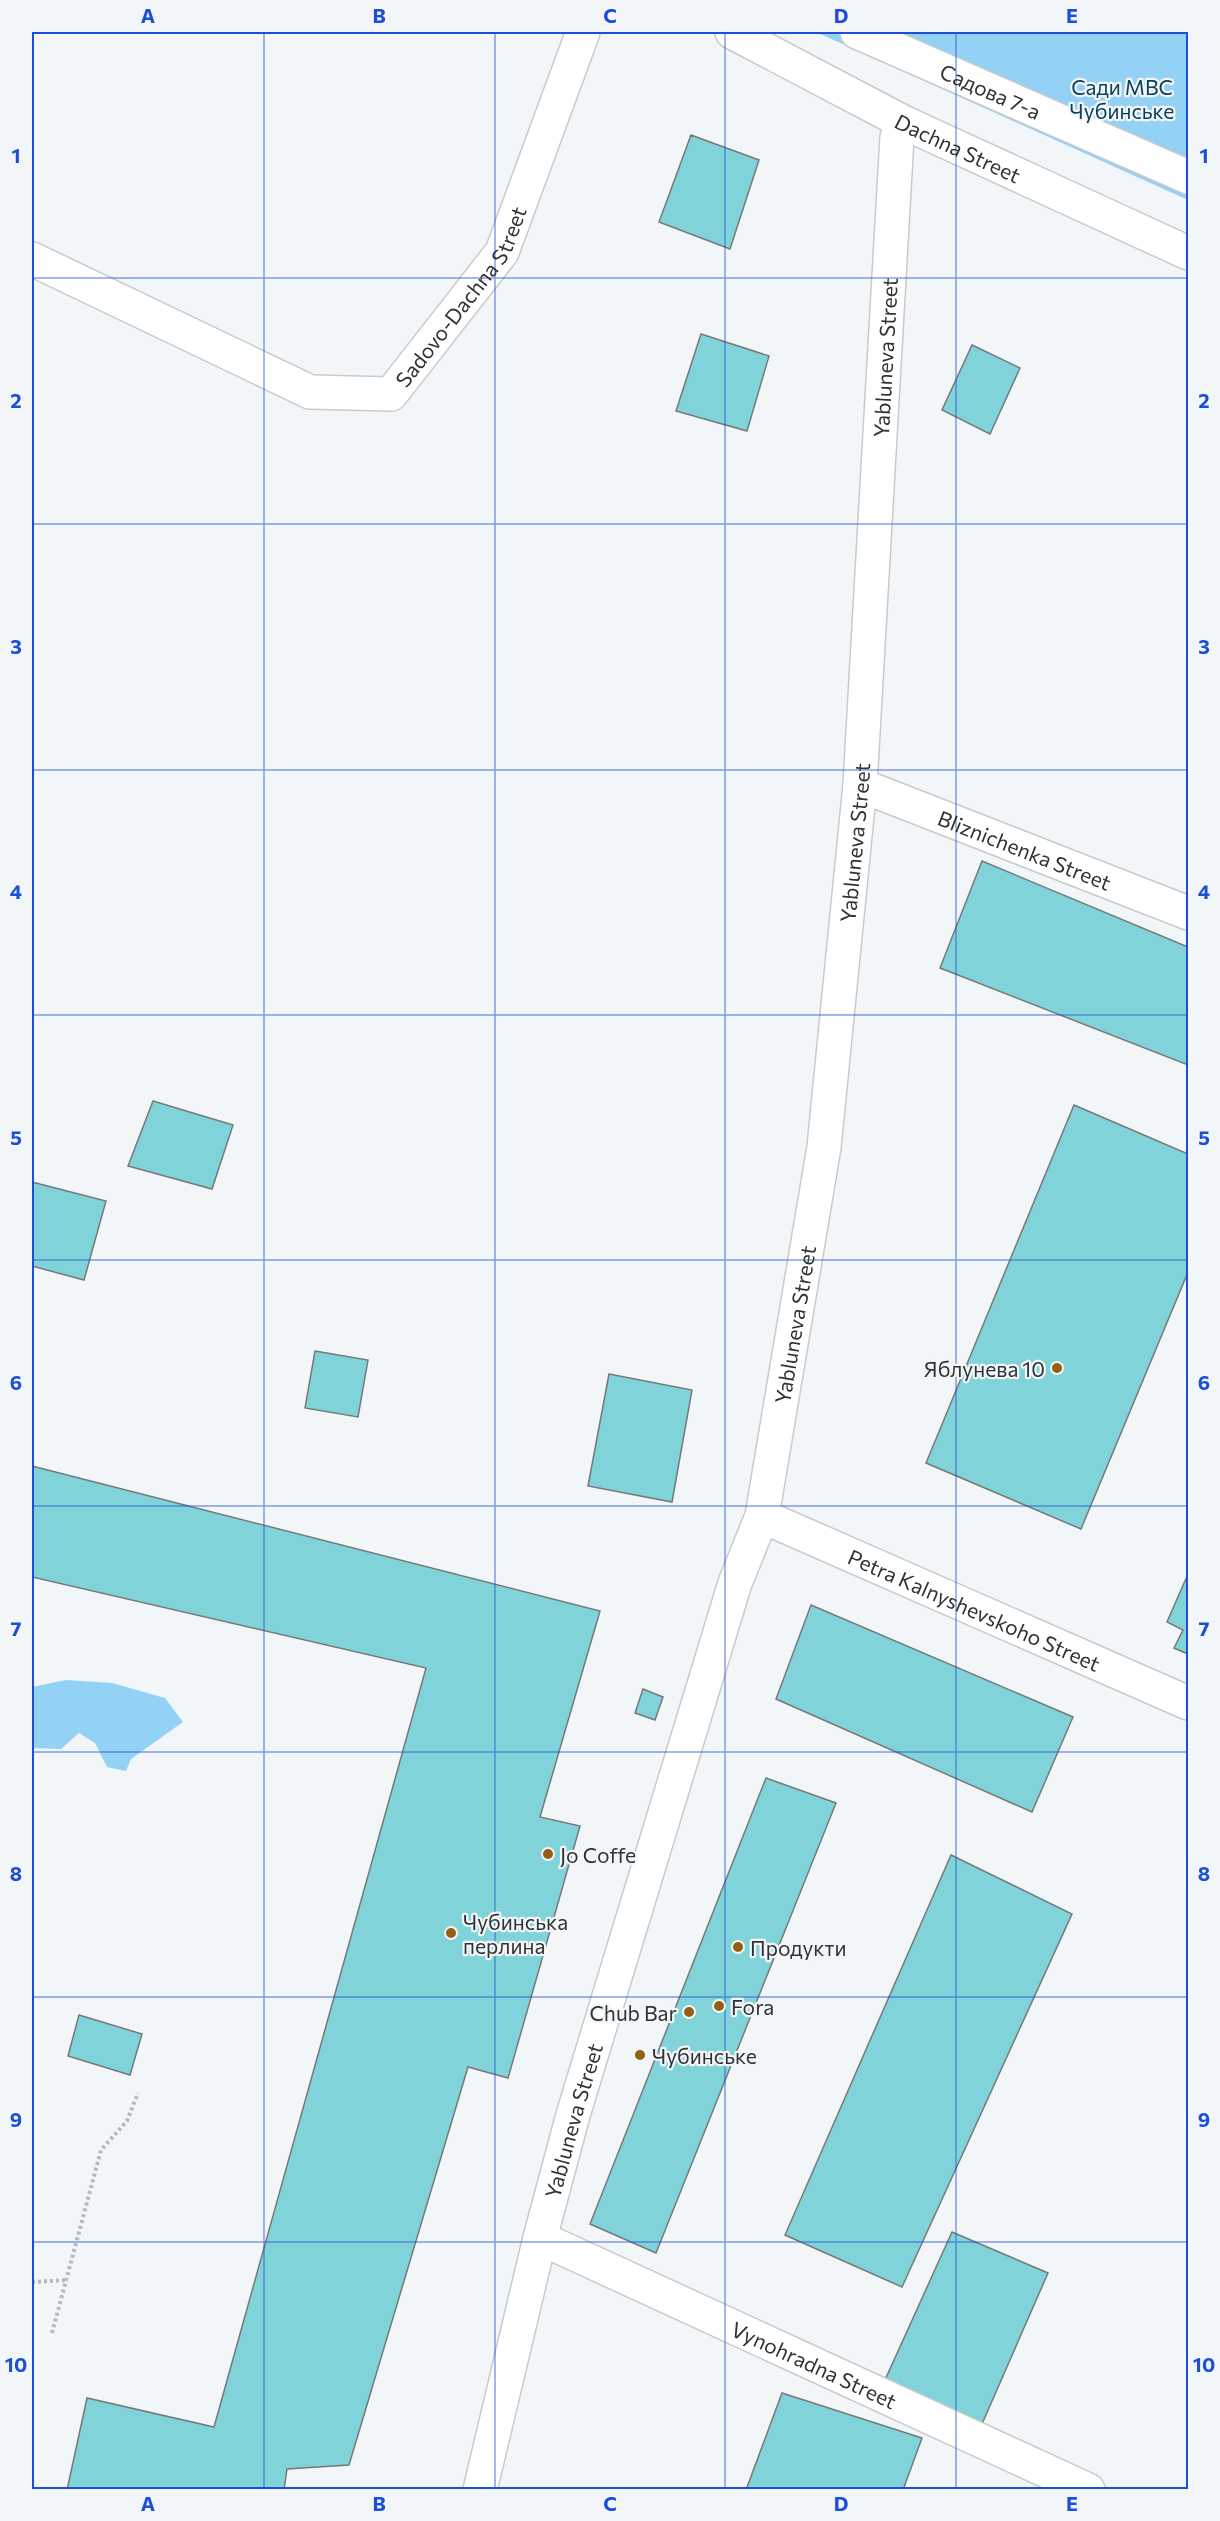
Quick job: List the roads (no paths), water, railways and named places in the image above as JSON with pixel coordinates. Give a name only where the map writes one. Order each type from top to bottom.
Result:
[{"type":"street","name":"Sadovo-Dachna Street","points":[[32,259],[310,392],[391,394],[502,252],[583,32]]},
{"type":"street","name":"Dachna Street","points":[[732,32],[905,123],[1188,253]]},
{"type":"street","name":"Садова 7-а","points":[[858,32],[1188,177]]},
{"type":"street","name":"Yabluneva Street","points":[[480,2490],[540,2238],[573,2115],[735,1583],[762,1516],[824,1147],[860,785],[897,137],[905,123]]},
{"type":"street","name":"Bliznichenka Street","points":[[860,785],[1188,913]]},
{"type":"street","name":"Petra Kalnyshevskoho Street","points":[[762,1516],[1188,1703]]},
{"type":"street","name":"Vynohradna Street","points":[[540,2238],[1088,2490]]},
{"type":"place","name":"Яблунева 10","points":[[1057,1368]]},
{"type":"place","name":"Jo Coffe","points":[[548,1854]]},
{"type":"place","name":"Чубинська перлина","points":[[451,1933]]},
{"type":"place","name":"Продукти","points":[[738,1947]]},
{"type":"place","name":"Fora","points":[[719,2006]]},
{"type":"place","name":"Chub Bar","points":[[689,2012]]},
{"type":"place","name":"Чубинське","points":[[640,2055]]},
{"type":"park label","name":"Сади МВС Чубинське","points":[[1122,98]]}]
